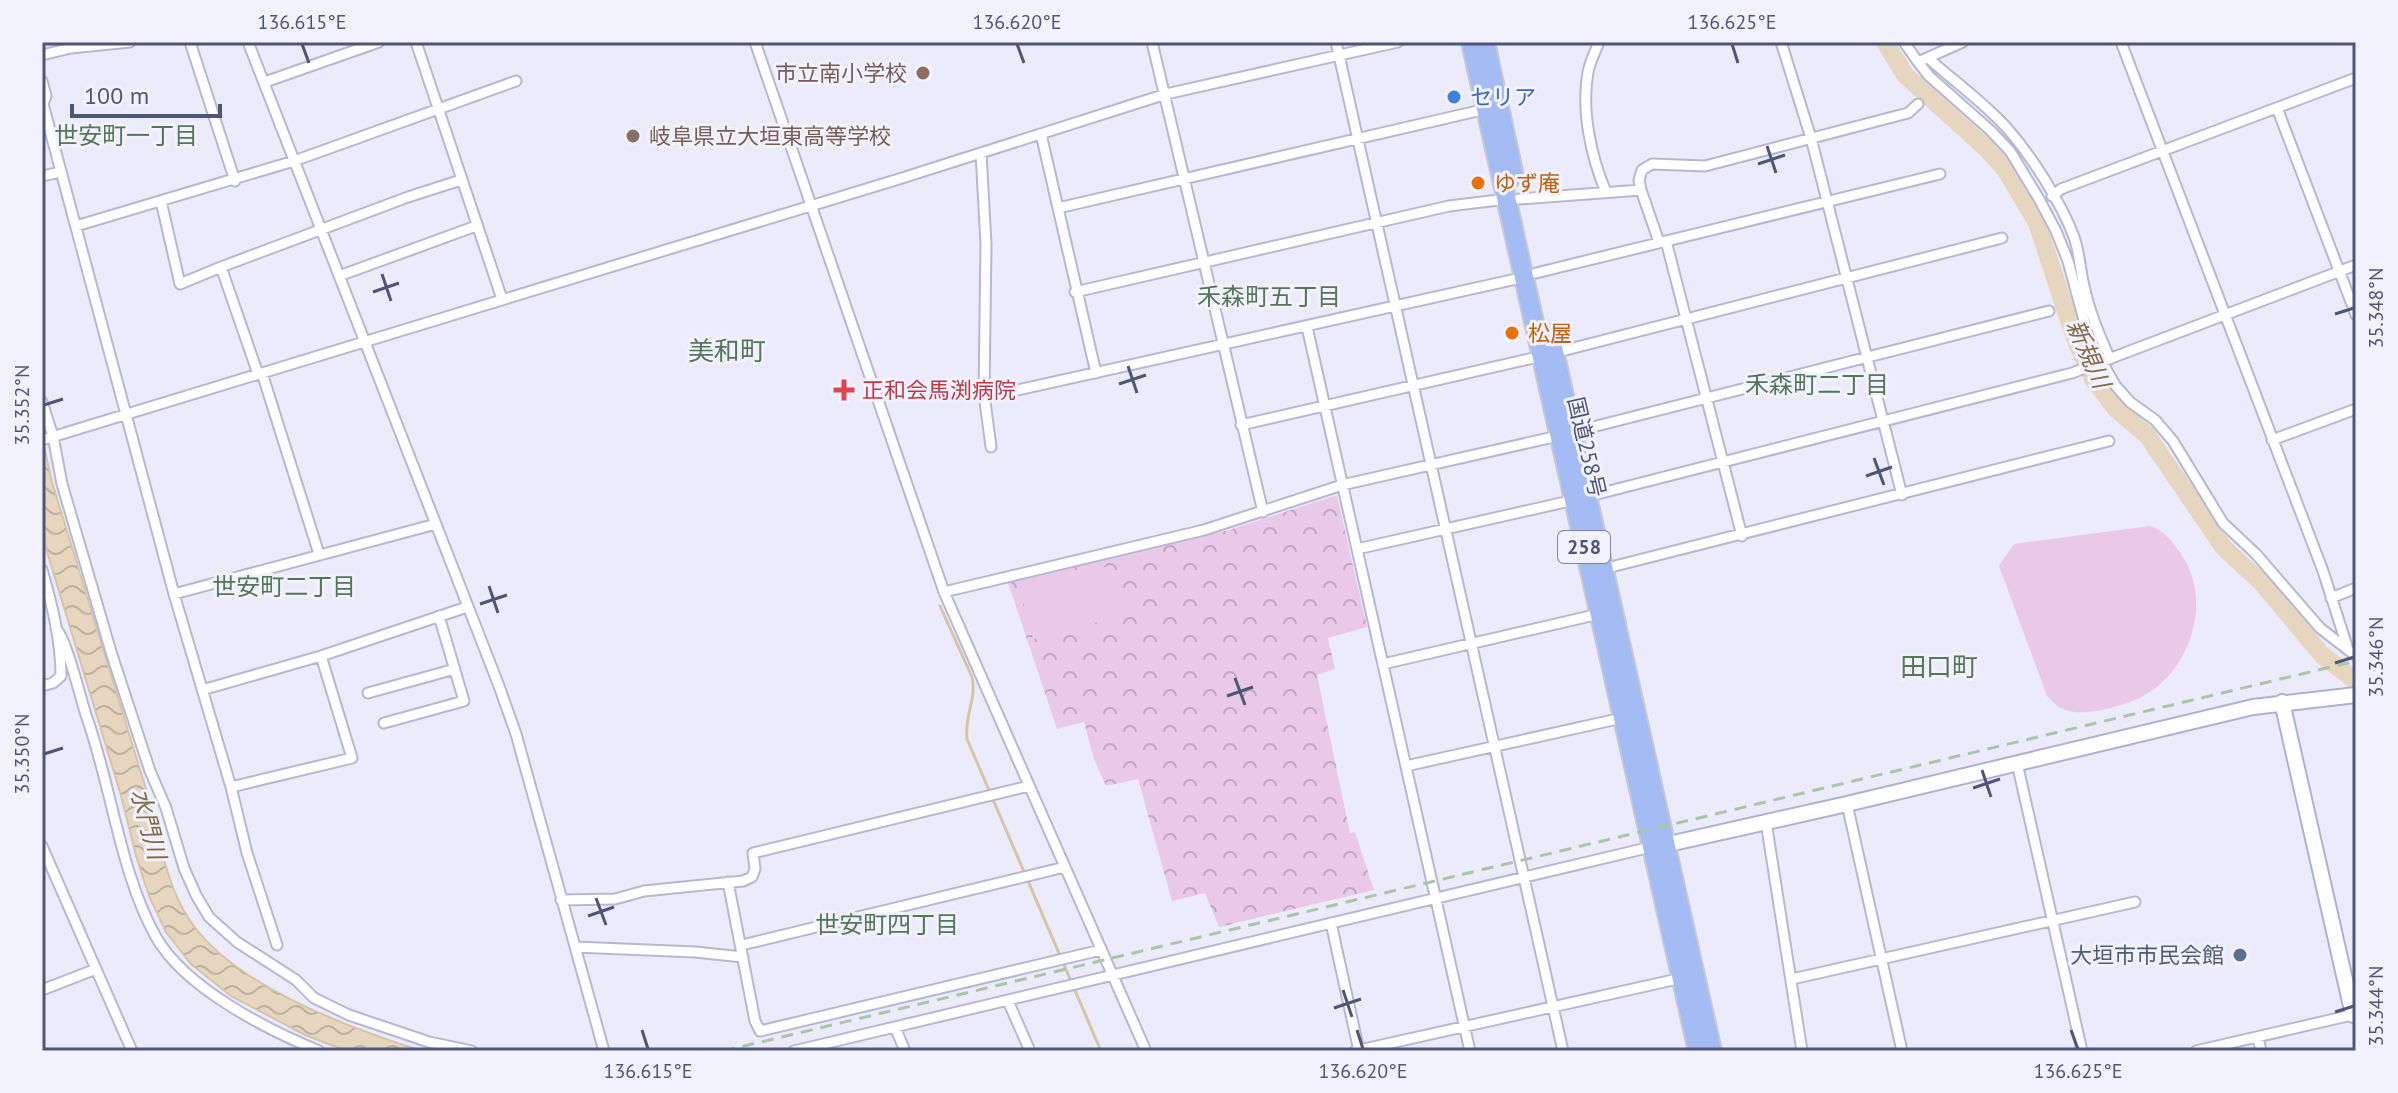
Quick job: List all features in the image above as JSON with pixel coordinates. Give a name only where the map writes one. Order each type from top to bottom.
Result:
[{"type":"highway","name":"国道258号","points":[[1471,42],[1486,109],[1513,199]]},
{"type":"highway","name":"国道258号","points":[[1485,42],[1530,275],[1581,498],[1603,569],[1698,1051]]},
{"type":"highway","name":"国道258号","points":[[1581,498],[1599,614],[1622,718],[1660,846],[1712,1051]]},
{"type":"street","points":[[42,55],[130,42]]},
{"type":"street","points":[[190,42],[235,181]]},
{"type":"street","points":[[248,42],[516,734],[604,1051]]},
{"type":"street","points":[[265,82],[379,42]]},
{"type":"street","points":[[416,42],[502,299]]},
{"type":"street","points":[[755,42],[944,592],[1146,1051]]},
{"type":"street","points":[[1152,42],[1263,512]]},
{"type":"street","points":[[1336,42],[1563,1051]]},
{"type":"street","points":[[47,438],[1166,94],[1398,42]]},
{"type":"street","points":[[1599,42],[1588,69],[1585,99],[1592,145],[1606,192]]},
{"type":"street","points":[[1781,42],[1828,201],[1902,495]]},
{"type":"street","points":[[1904,42],[2004,125],[2020,143],[2072,232],[2104,362]]},
{"type":"street","points":[[1923,60],[1963,42]]},
{"type":"street","points":[[2121,42],[2331,598],[2341,632],[2352,652]]},
{"type":"street","points":[[1923,60],[1937,84],[2000,140],[2032,187],[2068,261],[2089,339],[2115,385],[2130,402],[2155,420],[2173,441],[2223,523],[2256,554],[2320,628],[2352,652]]},
{"type":"street","points":[[2052,196],[2061,189],[2356,78]]},
{"type":"street","points":[[42,81],[46,96],[43,104],[174,594],[231,787],[247,853],[277,945]]},
{"type":"street","points":[[76,226],[235,181],[516,81]]},
{"type":"street","points":[[1742,536],[1686,320],[1662,242],[1641,190],[1639,180],[1642,170],[1652,164],[1705,166],[1908,113],[1918,104]]},
{"type":"street","points":[[2277,108],[2356,315]]},
{"type":"street","points":[[1058,208],[1486,109]]},
{"type":"street","points":[[1041,134],[1096,373]]},
{"type":"street","points":[[981,153],[986,244],[984,394],[991,447]]},
{"type":"street","points":[[42,176],[61,172]]},
{"type":"street","points":[[984,394],[1004,393],[1307,327],[1940,174]]},
{"type":"street","points":[[161,201],[180,284],[321,229],[461,180]]},
{"type":"street","points":[[1075,292],[1449,206],[1641,190]]},
{"type":"street","points":[[339,276],[476,226]]},
{"type":"street","points":[[1241,425],[1548,354],[2002,238]]},
{"type":"street","points":[[1357,549],[1581,498],[2077,371],[2356,265]]},
{"type":"street","points":[[221,267],[319,554]]},
{"type":"street","points":[[944,592],[1124,550],[1263,512],[1342,485],[1566,434],[2049,311]]},
{"type":"street","points":[[1307,327],[1470,1051]]},
{"type":"street","points":[[42,402],[47,438],[112,655],[184,868],[209,917],[237,942],[296,980],[314,998],[349,1015],[415,1038],[472,1051]]},
{"type":"street","points":[[2272,440],[2356,409]]},
{"type":"street","points":[[1603,569],[2109,441]]},
{"type":"street","points":[[174,594],[436,524]]},
{"type":"street","points":[[42,570],[56,628],[61,676],[53,683],[42,686]]},
{"type":"street","points":[[2331,598],[2356,588]]},
{"type":"street","points":[[202,690],[321,656],[467,607]]},
{"type":"street","points":[[1383,664],[1599,614]]},
{"type":"street","points":[[384,723],[464,701],[439,616]]},
{"type":"street","points":[[56,628],[62,636],[101,754],[137,891],[156,937],[172,959],[223,1003],[319,1051]]},
{"type":"street","points":[[231,787],[352,758],[321,656]]},
{"type":"street","points":[[368,693],[455,669]]},
{"type":"street","points":[[794,1051],[1435,897],[1847,804],[2253,707],[2352,695]]},
{"type":"street","points":[[2196,1051],[2355,1014],[2282,702]]},
{"type":"street","points":[[1406,766],[1622,718]]},
{"type":"street","points":[[2017,763],[2082,1051]]},
{"type":"street","points":[[561,900],[615,899],[644,891],[743,881],[752,877],[755,869],[753,853],[1029,786]]},
{"type":"street","points":[[1847,804],[1902,1051]]},
{"type":"street","points":[[1766,822],[1802,1051]]},
{"type":"street","points":[[42,846],[132,1051]]},
{"type":"street","points":[[742,945],[1065,867]]},
{"type":"street","points":[[728,882],[755,1021],[760,1031],[1101,950]]},
{"type":"street","points":[[1792,979],[2135,902]]},
{"type":"street","points":[[1331,923],[1357,1051],[1682,978]]},
{"type":"street","points":[[575,947],[743,957]]},
{"type":"street","points":[[42,990],[96,969]]},
{"type":"street","points":[[1008,1001],[1030,1051]]},
{"type":"street","points":[[895,1027],[905,1051]]},
{"type":"street","points":[[2258,1037],[2261,1051]]},
{"type":"green space","points":[[1337,495],[1367,627],[1328,638],[1335,669],[1317,675],[1350,833],[1355,832],[1374,890],[1219,927],[1205,893],[1172,901],[1138,779],[1106,786],[1094,759],[1084,722],[1057,729],[1008,583],[1229,530]]},
{"type":"green space","points":[[2150,526],[2160,530],[2171,541],[2190,571],[2196,608],[2188,645],[2167,677],[2141,697],[2102,710],[2065,710],[2047,696],[1999,566],[2014,544]]},
{"type":"green space","points":[[1109,566],[1122,616],[1033,639],[1019,586]]},
{"type":"water","name":"水門川","points":[[42,438],[52,482],[153,812],[167,869],[183,910],[211,945],[264,985],[328,1017],[422,1051],[347,1051],[305,1035],[231,996],[191,964],[166,932],[149,896],[137,859],[120,792],[42,535]]},
{"type":"waterway","name":"新規川","points":[[1885,42],[1905,75],[2005,169],[2037,223],[2074,336],[2093,379],[2116,409],[2147,435],[2224,548],[2262,583],[2322,655],[2356,681]]},
{"type":"waterway","points":[[940,606],[972,677],[967,739],[1101,1051]]},
{"type":"railway","points":[[723,1051],[2356,661]]},
{"type":"place","name":"市立南小学校","points":[[923,73]]},
{"type":"place","name":"セリア","points":[[1454,97]]},
{"type":"place","name":"岐阜県立大垣東高等学校","points":[[633,136]]},
{"type":"place","name":"ゆず庵","points":[[1478,183]]},
{"type":"place","name":"松屋","points":[[1512,333]]},
{"type":"place","name":"正和会馬渕病院","points":[[844,390]]},
{"type":"place","name":"大垣市市民会館","points":[[2240,955]]},
{"type":"district","name":"世安町一丁目","points":[[126,136]]},
{"type":"district","name":"禾森町五丁目","points":[[1269,297]]},
{"type":"district","name":"美和町","points":[[727,351]]},
{"type":"district","name":"禾森町二丁目","points":[[1817,385]]},
{"type":"district","name":"世安町二丁目","points":[[284,587]]},
{"type":"district","name":"田口町","points":[[1939,667]]},
{"type":"district","name":"世安町四丁目","points":[[887,925]]}]
